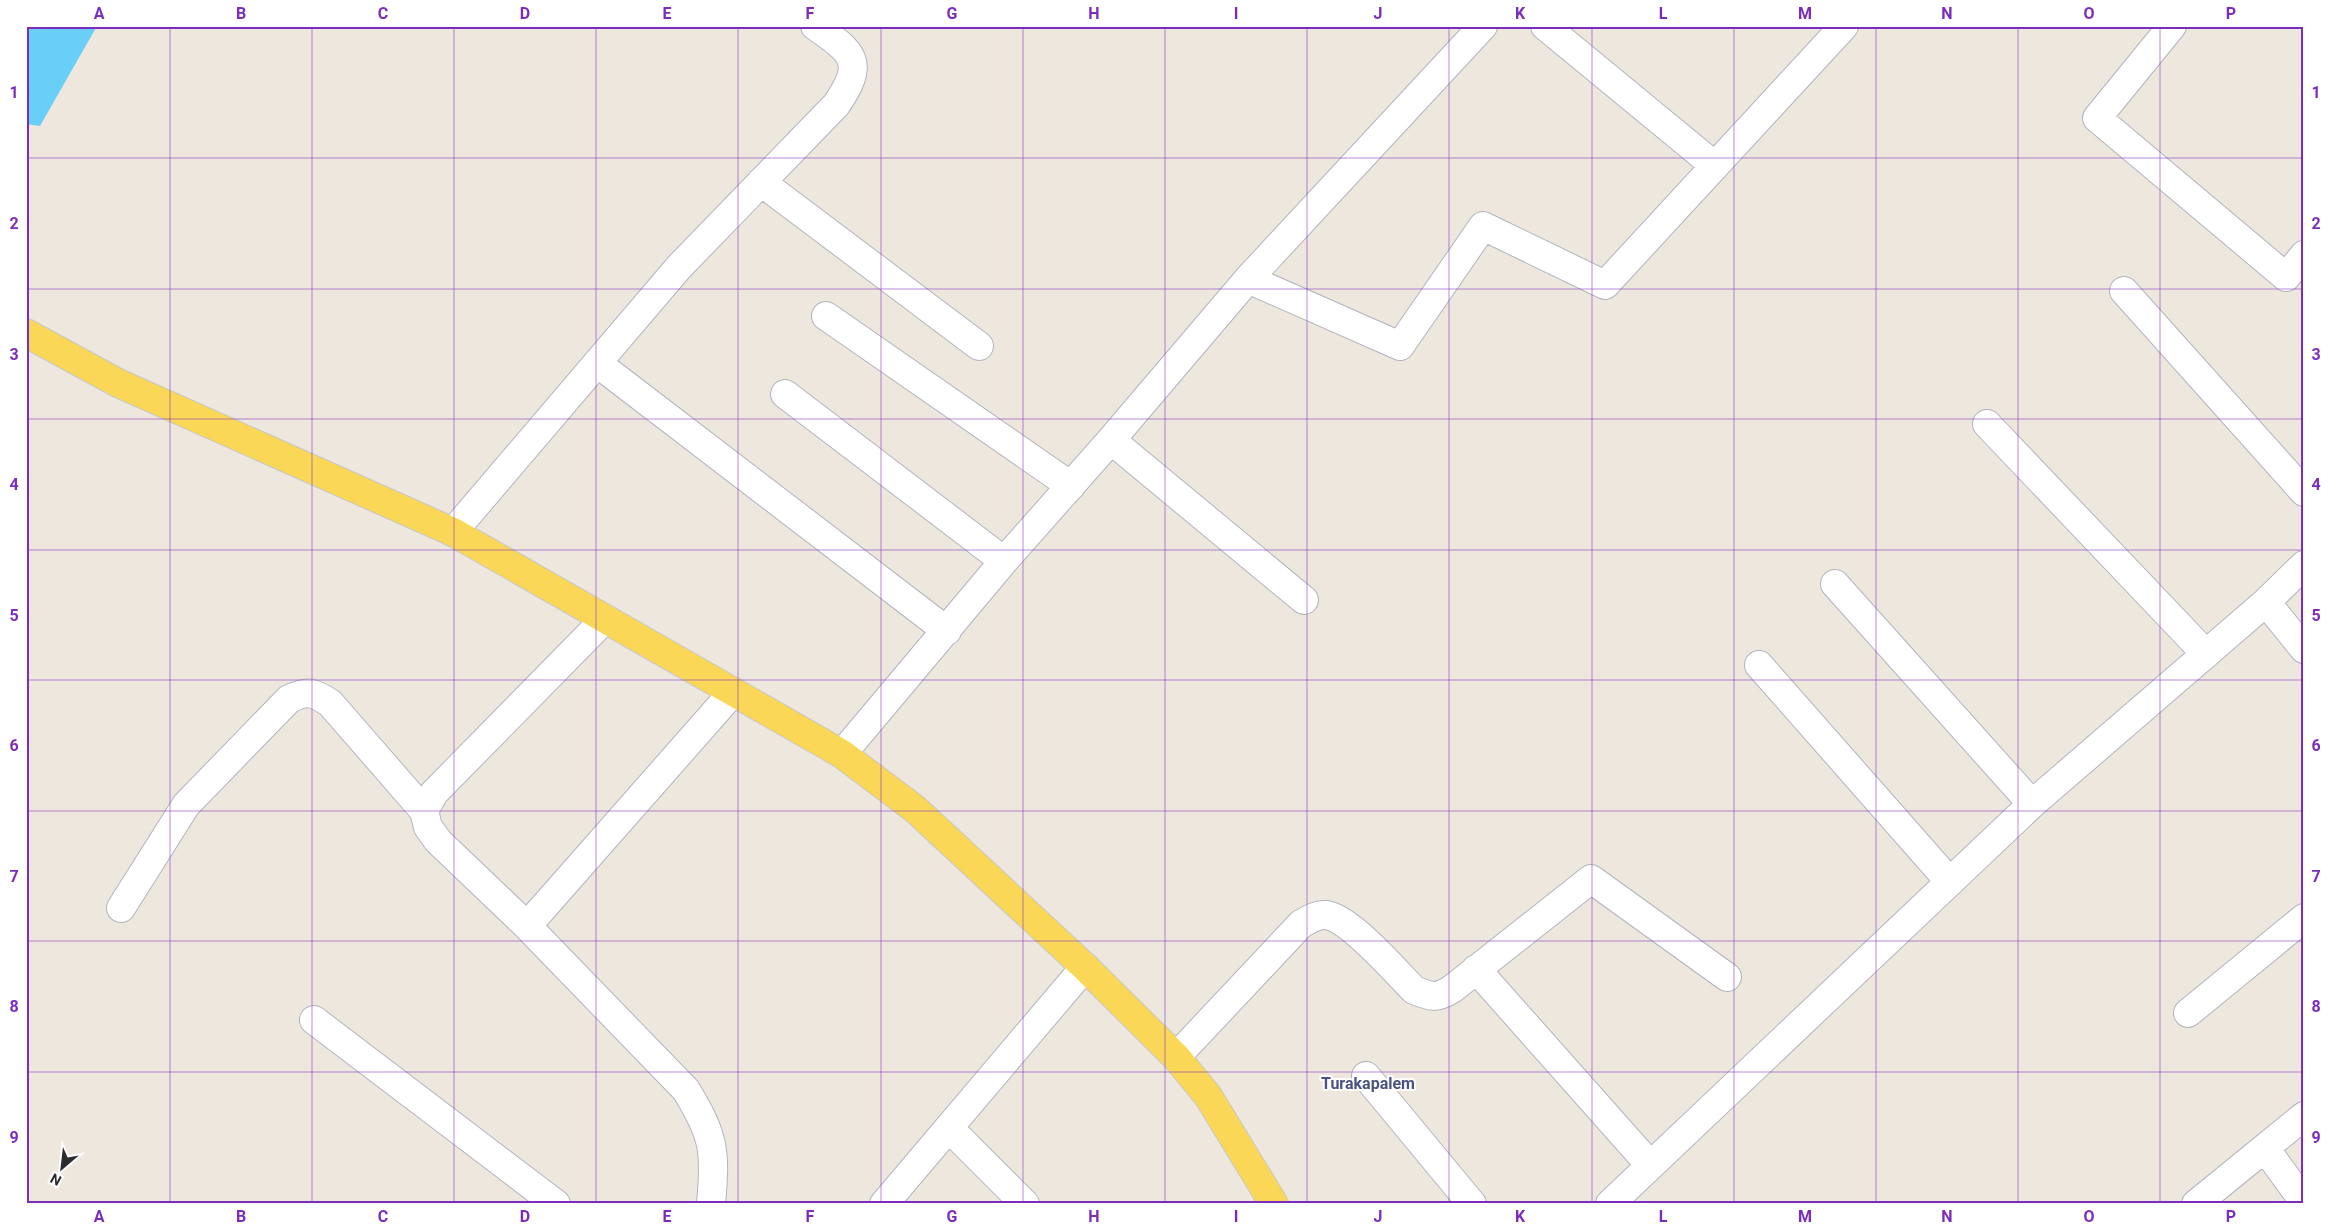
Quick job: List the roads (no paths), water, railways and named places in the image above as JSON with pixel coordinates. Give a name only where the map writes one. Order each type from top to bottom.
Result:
[{"type":"main road","points":[[26,333],[118,383],[453,532],[842,754],[914,809],[1085,967],[1176,1057],[1208,1096],[1274,1204]]},
{"type":"street","points":[[453,532],[678,266],[836,106],[847,90],[854,73],[850,54],[815,26]]},
{"type":"street","points":[[842,754],[1004,562],[1248,279],[1483,26]]},
{"type":"street","points":[[1545,26],[1715,166]]},
{"type":"street","points":[[1248,279],[1400,346],[1484,226],[1605,284],[1844,26]]},
{"type":"street","points":[[2172,26],[2097,118],[2286,278],[2304,255]]},
{"type":"street","points":[[761,182],[979,346]]},
{"type":"street","points":[[2124,291],[2304,492]]},
{"type":"street","points":[[826,316],[1071,486]]},
{"type":"street","points":[[597,363],[947,631]]},
{"type":"street","points":[[785,394],[1004,562]]},
{"type":"street","points":[[1987,424],[2206,654]]},
{"type":"street","points":[[1111,440],[1304,600]]},
{"type":"street","points":[[1610,1204],[2032,804],[2266,602],[2304,565]]},
{"type":"street","points":[[1835,584],[2032,804]]},
{"type":"street","points":[[2266,602],[2304,649]]},
{"type":"street","points":[[424,811],[434,793],[605,619]]},
{"type":"street","points":[[1759,665],[1950,882]]},
{"type":"street","points":[[121,908],[186,805],[289,699],[302,692],[315,694],[330,703],[424,811],[428,827],[438,841],[527,926],[686,1090],[702,1116],[712,1141],[714,1168],[711,1204]]},
{"type":"street","points":[[527,926],[733,692]]},
{"type":"street","points":[[1176,1057],[1301,924],[1312,918],[1325,915],[1349,926],[1414,990],[1428,996],[1440,997],[1592,879],[1727,977]]},
{"type":"street","points":[[2188,1013],[2304,918]]},
{"type":"street","points":[[884,1204],[1085,967]]},
{"type":"street","points":[[1476,969],[1650,1165]]},
{"type":"street","points":[[314,1020],[556,1204]]},
{"type":"street","points":[[1366,1076],[1472,1204]]},
{"type":"street","points":[[2196,1204],[2304,1116]]},
{"type":"street","points":[[949,1128],[1025,1204]]},
{"type":"street","points":[[2265,1148],[2304,1202]]},
{"type":"water","points":[[26,26],[97,26],[40,126],[26,124]]},
{"type":"district","name":"Turakapalem","points":[[1368,1083]]}]
